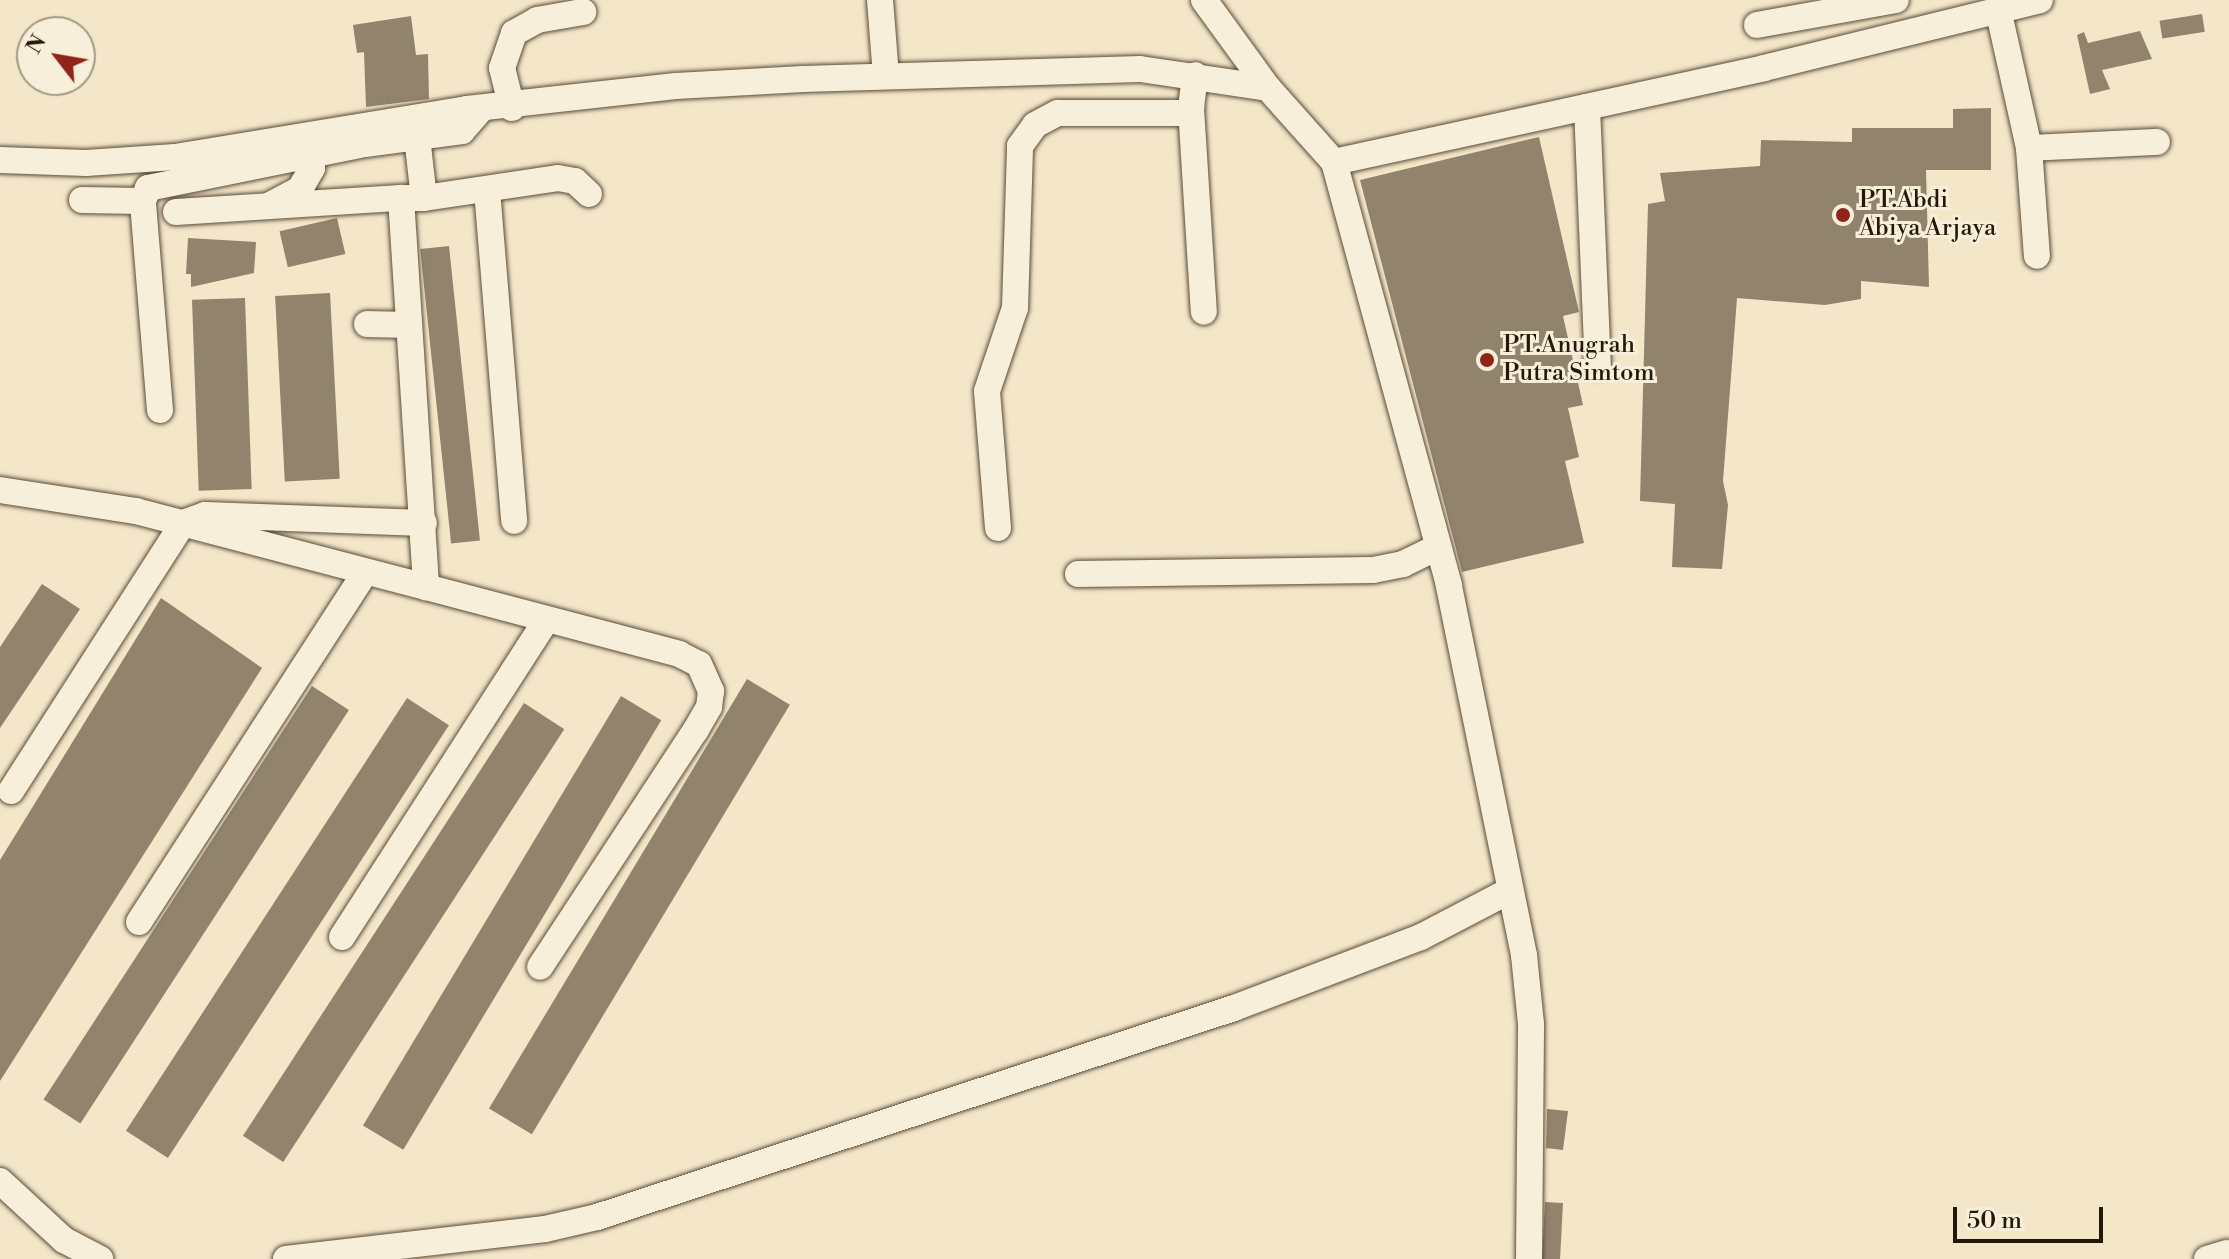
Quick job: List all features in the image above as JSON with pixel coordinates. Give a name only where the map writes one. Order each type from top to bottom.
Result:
[{"type":"street","points":[[880,0],[886,76]]},
{"type":"street","points":[[1204,0],[1268,88],[1334,162],[1438,547],[1465,652],[1509,891],[1524,955],[1531,1024],[1529,1259]]},
{"type":"street","points":[[1757,25],[1896,0]]},
{"type":"street","points":[[1334,162],[1587,107],[1926,13],[1998,9],[2040,0]]},
{"type":"street","points":[[1998,9],[2029,148],[2037,256]]},
{"type":"street","points":[[512,108],[502,68],[514,33],[537,20],[583,12]]},
{"type":"street","points":[[0,160],[86,163],[175,157],[481,109],[512,108],[676,86],[1140,69],[1268,88]]},
{"type":"street","points":[[1195,75],[1191,108],[1204,312]]},
{"type":"street","points":[[1587,107],[1598,366]]},
{"type":"street","points":[[998,528],[987,391],[988,376],[1015,308],[1020,146],[1035,125],[1058,113],[1176,114],[1191,108]]},
{"type":"street","points":[[160,410],[143,201],[158,183],[312,154],[467,130],[481,109]]},
{"type":"street","points":[[417,137],[408,325],[426,587]]},
{"type":"street","points":[[2029,148],[2157,142]]},
{"type":"street","points":[[257,209],[300,189],[312,168],[312,154]]},
{"type":"street","points":[[176,212],[412,198],[558,178],[575,181],[589,194]]},
{"type":"street","points":[[487,190],[514,521]]},
{"type":"street","points":[[82,200],[143,201]]},
{"type":"street","points":[[367,324],[408,325]]},
{"type":"street","points":[[0,490],[183,523],[679,654],[699,664],[711,691],[709,707],[540,967]]},
{"type":"street","points":[[11,791],[183,523],[205,515],[424,523]]},
{"type":"street","points":[[1078,574],[1373,570],[1403,564],[1438,547]]},
{"type":"street","points":[[139,922],[365,573]]},
{"type":"street","points":[[342,937],[546,621]]},
{"type":"street","points":[[286,1259],[545,1229],[625,1208],[1234,1008],[1421,937],[1509,891]]},
{"type":"street","points":[[0,1181],[64,1240],[100,1259]]},
{"type":"building","points":[[2202,14],[2205,32],[2162,39],[2160,21]]},
{"type":"building","points":[[411,16],[416,55],[428,54],[429,99],[366,107],[364,52],[357,53],[353,25]]},
{"type":"building","points":[[2140,31],[2152,59],[2102,70],[2110,89],[2090,94],[2077,35],[2084,32],[2088,43]]},
{"type":"building","points":[[1991,108],[1991,170],[1926,170],[1929,287],[1861,281],[1861,299],[1825,305],[1737,298],[1723,481],[1728,505],[1722,569],[1672,567],[1675,504],[1640,501],[1648,204],[1665,201],[1660,173],[1760,166],[1761,140],[1852,142],[1852,128],[1953,128],[1953,109]]},
{"type":"building","name":"PT.Anugrah Putra Simtom","points":[[1539,137],[1579,312],[1563,316],[1583,405],[1568,408],[1579,457],[1565,461],[1584,543],[1462,572],[1360,180]]},
{"type":"building","points":[[337,218],[345,254],[288,267],[280,231]]},
{"type":"building","points":[[188,238],[256,242],[254,273],[191,287],[191,274],[186,274]]},
{"type":"building","points":[[449,246],[480,540],[451,543],[420,249]]},
{"type":"building","points":[[330,293],[340,479],[285,482],[275,296]]},
{"type":"building","points":[[245,298],[252,489],[199,491],[192,300]]},
{"type":"building","points":[[42,584],[80,609],[0,728],[0,647]]},
{"type":"building","points":[[161,598],[262,668],[0,1081],[0,860]]},
{"type":"building","points":[[747,679],[790,705],[532,1134],[489,1108]]},
{"type":"building","points":[[312,686],[349,710],[80,1123],[43,1099]]},
{"type":"building","points":[[621,696],[661,720],[403,1150],[363,1125]]},
{"type":"building","points":[[407,698],[449,725],[168,1158],[126,1131]]},
{"type":"building","points":[[524,703],[564,729],[283,1162],[243,1136]]},
{"type":"building","points":[[1547,1109],[1568,1111],[1563,1150],[1546,1148]]},
{"type":"building","points":[[1545,1202],[1563,1203],[1560,1259],[1542,1259]]},
{"type":"place","name":"PT.Abdi Abiya Arjaya","points":[[1843,215]]},
{"type":"place","name":"PT.Anugrah Putra Simtom","points":[[1487,360]]}]
